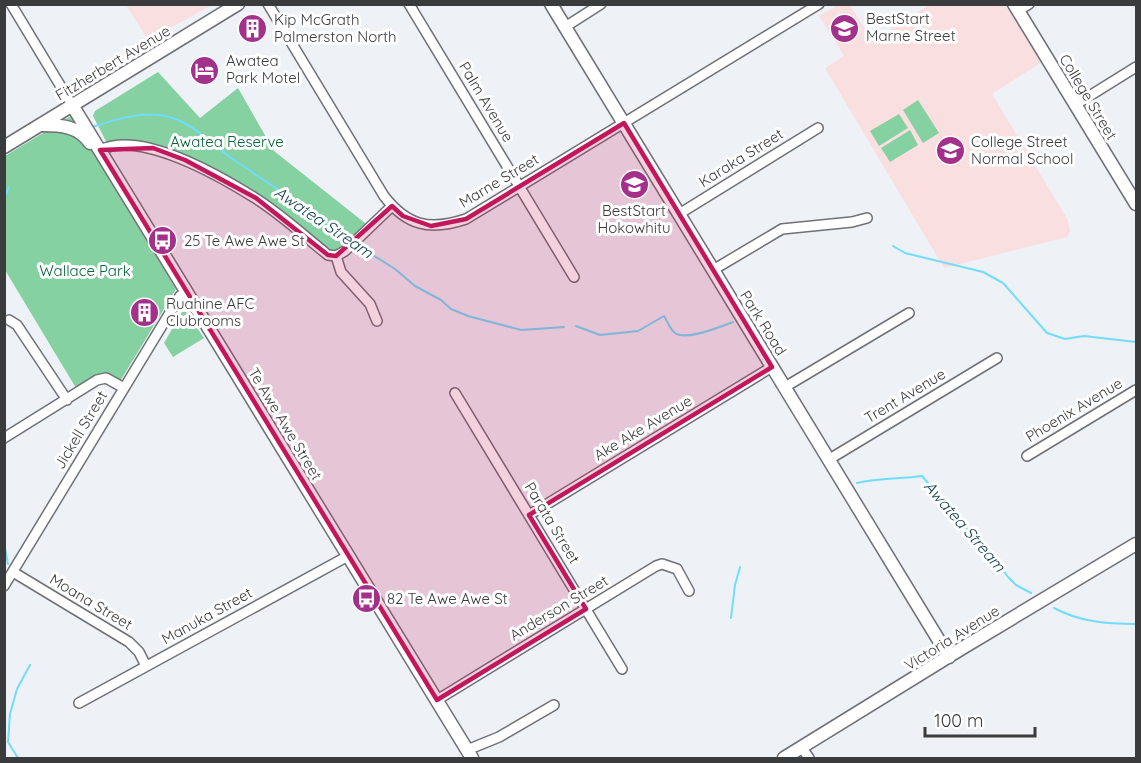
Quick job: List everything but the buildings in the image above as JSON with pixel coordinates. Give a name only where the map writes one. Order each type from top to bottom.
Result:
[{"type":"street","points":[[11,4],[72,105]]},
{"type":"street","name":"Fitzherbert Avenue","points":[[4,147],[238,4]]},
{"type":"street","name":"Marne Street","points":[[268,4],[392,206],[403,216],[431,226],[447,225],[466,219],[819,4]]},
{"type":"street","name":"Palm Avenue","points":[[409,4],[574,277]]},
{"type":"street","name":"Park Road","points":[[551,4],[949,657]]},
{"type":"street","points":[[565,27],[601,4]]},
{"type":"street","name":"College Street","points":[[1020,7],[1075,105],[1135,200]]},
{"type":"street","points":[[1075,105],[1137,67]]},
{"type":"street","name":"Te Awe Awe Street","points":[[72,105],[470,754]]},
{"type":"street","points":[[41,124],[63,125],[79,132],[88,139],[104,164],[118,180]]},
{"type":"street","name":"Karaka Street","points":[[679,214],[819,128]]},
{"type":"street","points":[[100,150],[125,146],[153,148],[185,160],[256,198],[328,255],[336,255],[345,251],[392,206]]},
{"type":"street","points":[[713,270],[782,229],[852,222],[867,218]]},
{"type":"street","points":[[336,255],[341,272],[370,304],[377,321]]},
{"type":"street","name":"Jickell Street","points":[[4,586],[180,296],[186,292]]},
{"type":"street","points":[[785,387],[909,313]]},
{"type":"street","points":[[9,321],[17,325],[67,400]]},
{"type":"street","name":"Trent Avenue","points":[[828,460],[997,358]]},
{"type":"street","name":"Ake Ake Avenue","points":[[529,515],[772,367]]},
{"type":"street","points":[[4,438],[102,378],[111,380],[124,388]]},
{"type":"street","name":"Phoenix Avenue","points":[[1027,456],[1137,390]]},
{"type":"street","name":"Parata Street","points":[[455,393],[622,669]]},
{"type":"street","name":"Victoria Avenue","points":[[784,759],[805,753],[949,657],[1137,544]]},
{"type":"street","name":"Manuka Street","points":[[79,703],[348,555]]},
{"type":"street","name":"Anderson Street","points":[[437,700],[662,564],[677,570],[689,591]]},
{"type":"street","name":"Moana Street","points":[[13,572],[129,642],[139,652],[146,666]]},
{"type":"street","points":[[470,754],[554,705]]},
{"type":"highlighted area","points":[[624,123],[772,367],[529,515],[586,609],[437,700],[100,150],[153,148],[185,160],[256,198],[328,255],[336,256],[392,206],[403,216],[431,226],[466,219]]},
{"type":"shaded area","points":[[126,5],[212,5],[148,40]]},
{"type":"shaded area","name":"College Street Normal School","points":[[838,5],[850,5],[872,40],[929,5],[1005,5],[1042,62],[992,94],[1068,220],[1070,232],[1067,237],[944,268],[825,68],[844,56],[819,16]]},
{"type":"green space","name":"Awatea Reserve","points":[[158,72],[200,118],[238,88],[274,151],[370,227],[336,255],[256,198],[153,148],[108,145],[93,116],[95,111]]},
{"type":"green space","points":[[918,100],[939,133],[923,143],[903,110]]},
{"type":"green space","points":[[899,114],[908,128],[879,146],[870,131]]},
{"type":"green space","name":"Wallace Park","points":[[71,116],[176,289],[119,383],[106,378],[79,393],[5,270],[5,156]]},
{"type":"green space","points":[[910,130],[918,145],[890,162],[881,148]]},
{"type":"green space","points":[[182,312],[186,312],[204,338],[173,357],[164,343]]},
{"type":"waterway","name":"Awatea Stream","points":[[92,127],[137,115],[156,115],[175,119],[193,128],[234,160],[352,242]]},
{"type":"waterway","name":"Awatea Stream","points":[[4,198],[9,187]]},
{"type":"waterway","name":"Awatea Stream","points":[[357,245],[395,269],[415,286],[441,300],[451,309],[468,316],[521,330],[564,327]]},
{"type":"waterway","name":"Awatea Stream","points":[[893,246],[905,253],[983,272],[1003,283],[1047,333],[1065,339],[1084,336],[1136,342]]},
{"type":"waterway","name":"Awatea Stream","points":[[576,326],[600,335],[638,331],[664,316],[675,333],[687,335],[733,322]]},
{"type":"waterway","name":"Awatea Stream","points":[[857,483],[922,476],[970,532],[986,547],[1008,577],[1016,585],[1031,593]]},
{"type":"waterway","points":[[4,543],[8,564]]},
{"type":"waterway","points":[[731,618],[740,567]]},
{"type":"waterway","points":[[1054,608],[1094,621],[1136,624]]},
{"type":"waterway","name":"Awatea Stream","points":[[18,758],[8,742],[10,714],[17,689],[30,665]]},
{"type":"place","name":"BestStart Marne Street","points":[[845,28]]},
{"type":"place","name":"Kip McGrath Palmerston North","points":[[253,29]]},
{"type":"place","name":"Awatea Park Motel","points":[[205,70]]},
{"type":"place","name":"College Street Normal School","points":[[950,151]]},
{"type":"place","name":"BestStart Hokowhitu","points":[[634,184]]},
{"type":"place","name":"25 Te Awe Awe St","points":[[163,241]]},
{"type":"place","name":"Ruahine AFC Clubrooms","points":[[145,313]]},
{"type":"place","name":"82 Te Awe Awe St","points":[[366,599]]}]
